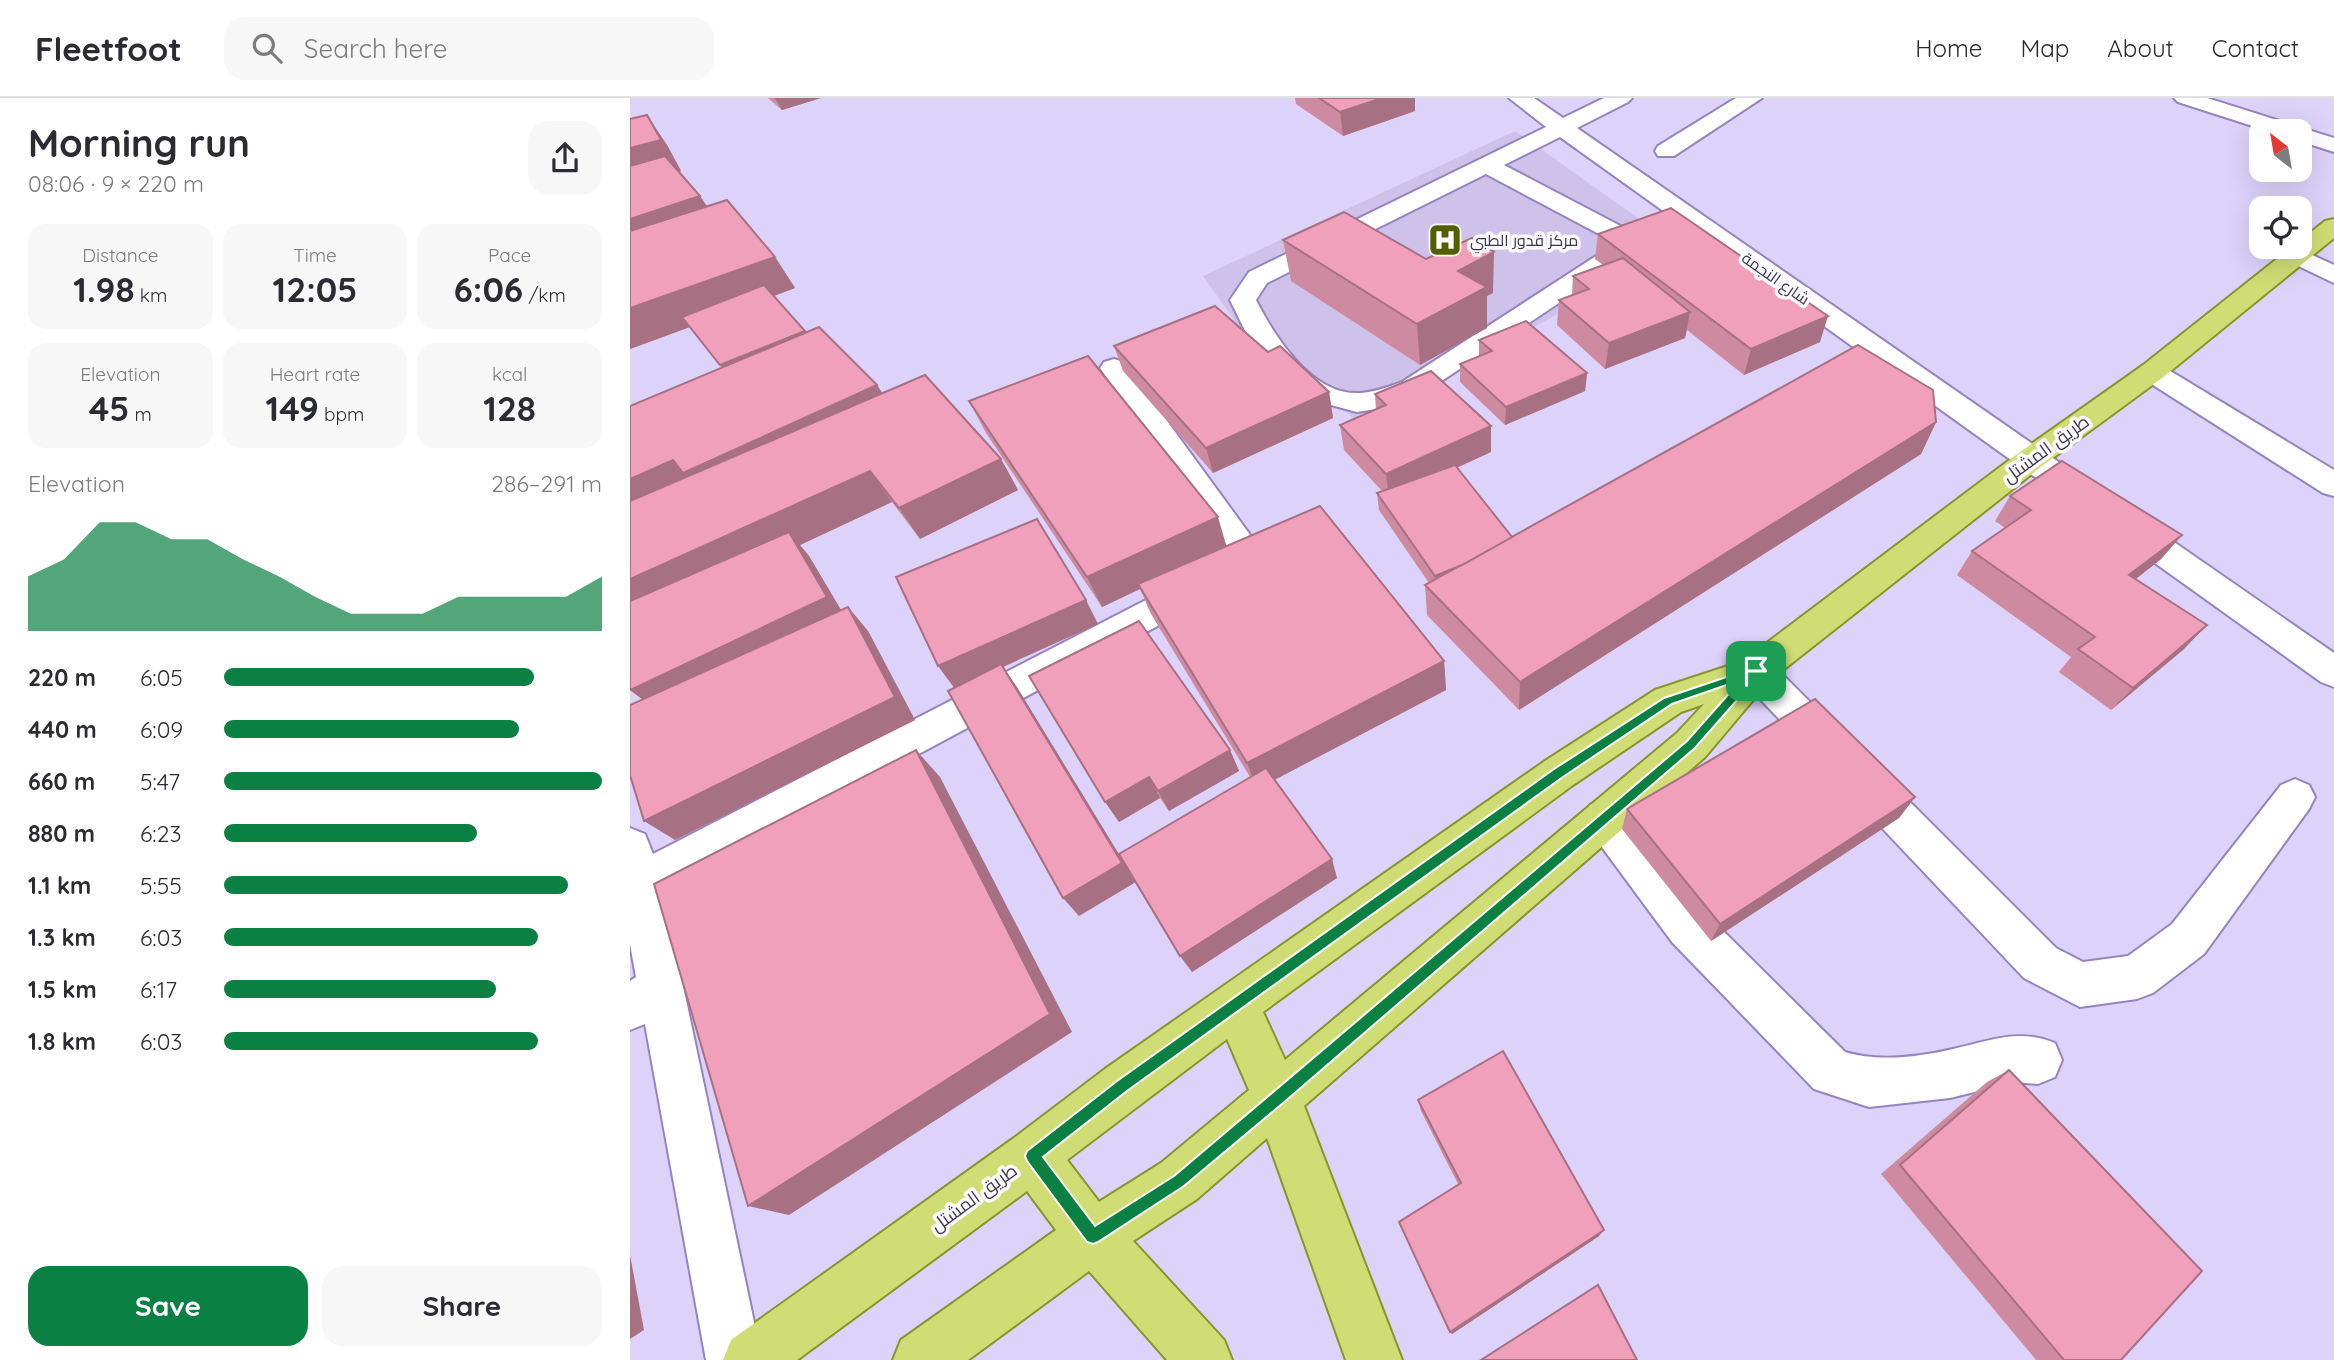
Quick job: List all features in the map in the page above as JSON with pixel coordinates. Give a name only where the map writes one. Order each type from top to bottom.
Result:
[{"type":"main road","name":"طريق المشتل","points":[[2312,244],[2334,226]]},
{"type":"main road","name":"طريق المشتل","points":[[920,1360],[1093,1236],[1179,1181],[1691,745],[1756,671],[2031,459],[2152,372],[2293,259]]},
{"type":"main road","name":"طريق المشتل","points":[[751,1360],[1032,1156],[1122,1086],[1559,773],[1668,701],[1756,671]]},
{"type":"main road","points":[[1236,1006],[1277,1098],[1374,1360]]},
{"type":"main road","points":[[1032,1156],[1093,1236],[1197,1358]]},
{"type":"street","name":"شارع النجمة","points":[[1520,98],[2334,672]]},
{"type":"street","points":[[1621,98],[1258,278],[1243,300],[1262,339],[1311,391],[1357,403],[1384,398],[1412,388],[1680,210]]},
{"type":"street","points":[[1667,151],[1751,98]]},
{"type":"street","points":[[2185,98],[2252,119]]},
{"type":"street","points":[[2312,138],[2334,145]]},
{"type":"street","points":[[1486,165],[1633,242]]},
{"type":"street","points":[[2303,259],[2334,275]]},
{"type":"street","points":[[734,1360],[645,997],[635,864],[1224,575],[1233,563],[1239,543],[1114,368]]},
{"type":"street","points":[[2152,372],[2334,485]]},
{"type":"street","points":[[1756,671],[2040,963],[2080,985],[2137,977],[2188,939],[2295,797]]},
{"type":"street","points":[[1604,818],[1688,926],[1831,1072],[1869,1083],[1950,1074],[2015,1058],[2038,1060]]},
{"type":"shaded area","points":[[1515,131],[1676,245],[1362,427],[1304,371],[1268,368],[1203,276]]},
{"type":"building","points":[[1319,98],[1382,98],[1340,112]]},
{"type":"building","points":[[647,115],[661,140],[630,148],[630,119]]},
{"type":"building","points":[[665,156],[700,196],[630,219],[630,166]]},
{"type":"building","points":[[727,200],[775,257],[630,308],[630,231]]},
{"type":"building","points":[[1671,208],[1828,316],[1751,349],[1598,234]]},
{"type":"building","points":[[1344,212],[1426,259],[1472,238],[1494,252],[1458,271],[1487,287],[1417,324],[1283,240]]},
{"type":"building","points":[[1623,258],[1690,312],[1609,343],[1559,300],[1589,289],[1573,276]]},
{"type":"building","points":[[764,285],[805,331],[720,365],[682,317]]},
{"type":"building","points":[[1215,306],[1268,352],[1280,346],[1329,392],[1206,448],[1114,346]]},
{"type":"building","points":[[1526,321],[1587,373],[1506,407],[1460,364],[1492,351],[1479,340]]},
{"type":"building","points":[[819,327],[877,385],[683,473],[673,460],[630,479],[630,406]]},
{"type":"building","points":[[1858,345],[1933,390],[1936,422],[1520,682],[1425,585]]},
{"type":"building","points":[[1088,356],[1218,517],[1087,577],[969,401]]},
{"type":"building","points":[[1431,371],[1491,426],[1386,474],[1340,425],[1386,405],[1375,394]]},
{"type":"building","points":[[925,375],[1001,459],[899,508],[870,471],[630,579],[630,501]]},
{"type":"building","points":[[2062,461],[2182,535],[2129,575],[2207,625],[2133,688],[2078,649],[2095,637],[1972,551],[2031,510],[2010,496]]},
{"type":"building","points":[[1455,465],[1512,537],[1462,565],[1435,576],[1377,493]]},
{"type":"building","points":[[1320,506],[1444,661],[1247,763],[1138,584]]},
{"type":"building","points":[[1037,519],[1086,600],[938,666],[896,577]]},
{"type":"building","points":[[789,532],[827,597],[630,690],[630,601]]},
{"type":"building","points":[[848,607],[895,697],[644,821],[630,775],[630,705]]},
{"type":"building","points":[[1139,621],[1230,750],[1158,791],[1149,777],[1105,802],[1029,676]]},
{"type":"building","points":[[1001,664],[1122,863],[1063,898],[948,691]]},
{"type":"building","points":[[1815,699],[1915,797],[1720,924],[1627,809]]},
{"type":"building","points":[[916,750],[1050,1014],[748,1206],[654,884]]},
{"type":"building","points":[[1266,768],[1332,859],[1180,956],[1119,854]]},
{"type":"building","points":[[1503,1051],[1604,1230],[1450,1332],[1399,1222],[1461,1183],[1418,1100]]},
{"type":"building","points":[[2009,1070],[2202,1271],[2121,1360],[2064,1360],[1900,1165]]},
{"type":"building","points":[[1598,1285],[1637,1360],[1481,1360]]},
{"type":"place","name":"مركز قدور الطبي","points":[[1445,240]]},
{"type":"route","points":[[1756,671],[1691,745],[1179,1181],[1093,1236],[1032,1156],[1122,1086],[1559,773],[1668,701],[1756,671]]}]
